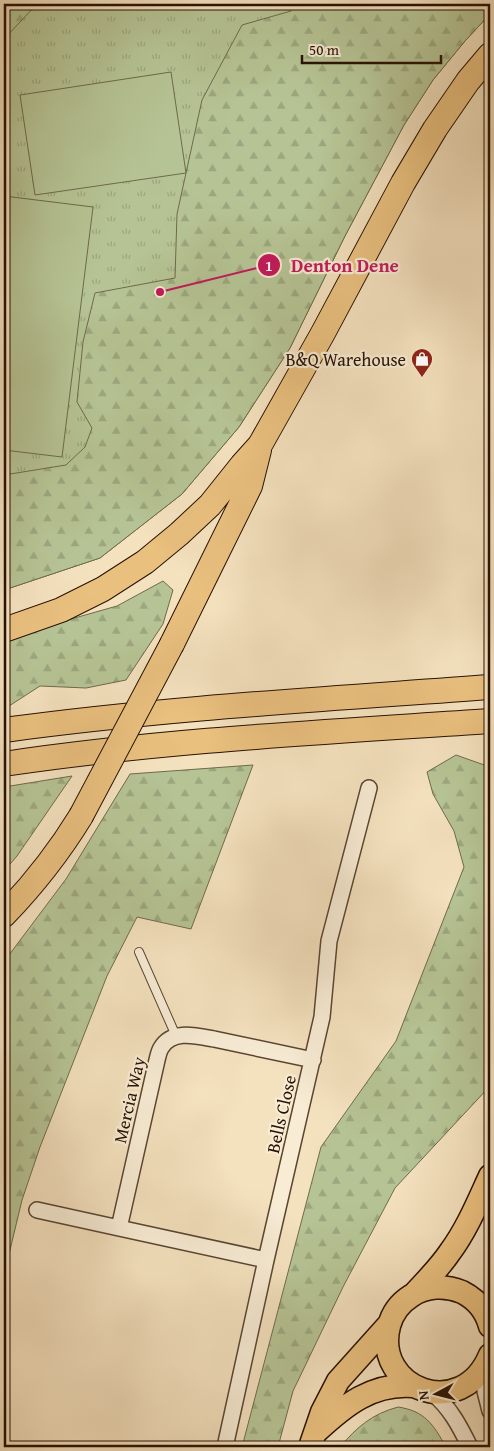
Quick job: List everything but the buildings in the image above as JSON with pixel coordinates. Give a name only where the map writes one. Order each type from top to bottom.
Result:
[{"type":"highway","points":[[4,630],[61,610],[103,589],[146,562],[210,505],[260,445],[323,333],[403,183],[435,129],[468,81],[490,55]]},
{"type":"highway","points":[[4,915],[42,872],[81,816],[172,644],[250,486],[260,445]]},
{"type":"highway","points":[[4,730],[167,712],[490,687]]},
{"type":"highway","points":[[4,764],[48,757],[167,744],[490,721]]},
{"type":"main road","points":[[312,1441],[322,1412],[338,1381],[390,1323],[399,1306],[414,1294],[451,1251],[470,1220],[490,1176]]},
{"type":"main road","points":[[414,1294],[434,1288],[446,1288],[466,1294],[482,1309],[490,1326]]},
{"type":"main road","points":[[390,1323],[387,1343],[389,1353],[398,1372],[431,1395]]},
{"type":"main road","points":[[312,1441],[331,1418],[376,1389],[399,1385],[431,1395],[445,1393],[463,1388],[478,1377],[488,1361]]},
{"type":"street","name":"Bells Close","points":[[225,1447],[322,1017],[329,941],[369,788]]},
{"type":"street","points":[[176,1036],[214,1039],[313,1060]]},
{"type":"street","name":"Mercia Way","points":[[119,1228],[157,1060],[161,1048],[168,1040],[176,1036]]},
{"type":"street","points":[[37,1210],[266,1260]]},
{"type":"street","points":[[488,1361],[485,1391],[490,1411]]},
{"type":"street","points":[[431,1395],[459,1425],[470,1447]]},
{"type":"lane","points":[[139,952],[176,1036]]},
{"type":"green space","points":[[4,4],[490,4],[490,14],[433,80],[404,125],[345,236],[290,348],[239,427],[182,494],[100,558],[4,590]]},
{"type":"green space","points":[[4,4],[37,4],[4,39]]},
{"type":"green space","points":[[292,4],[490,4],[490,14],[433,80],[404,125],[345,236],[290,348],[239,427],[182,494],[100,558],[4,590],[4,475],[66,465],[85,447],[92,428],[77,402],[83,342],[95,293],[175,278],[177,214],[202,100],[242,25],[291,11]]},
{"type":"green space","points":[[171,72],[186,173],[35,195],[20,95]]},
{"type":"green space","points":[[4,196],[93,207],[62,457],[4,450]]},
{"type":"green space","points":[[163,581],[173,590],[163,624],[126,680],[86,688],[40,686],[9,706],[4,706],[4,638],[117,606]]},
{"type":"green space","points":[[456,755],[490,767],[490,1086],[395,1188],[343,1287],[293,1391],[278,1447],[242,1447],[321,1147],[396,1041],[464,867],[454,831],[433,794],[427,772]]},
{"type":"green space","points":[[253,765],[191,929],[137,917],[107,976],[40,1147],[22,1200],[4,1275],[4,960],[66,879],[130,774]]},
{"type":"green space","points":[[72,776],[17,856],[4,871],[4,787]]},
{"type":"green space","points":[[398,1407],[422,1415],[432,1425],[446,1447],[340,1447],[353,1433],[373,1417]]},
{"type":"pier","points":[[490,1406],[490,1447],[464,1447],[488,1407]]},
{"type":"place","name":"Denton Dene","points":[[160,292]]},
{"type":"place","name":"B&Q Warehouse","points":[[422,378]]}]
